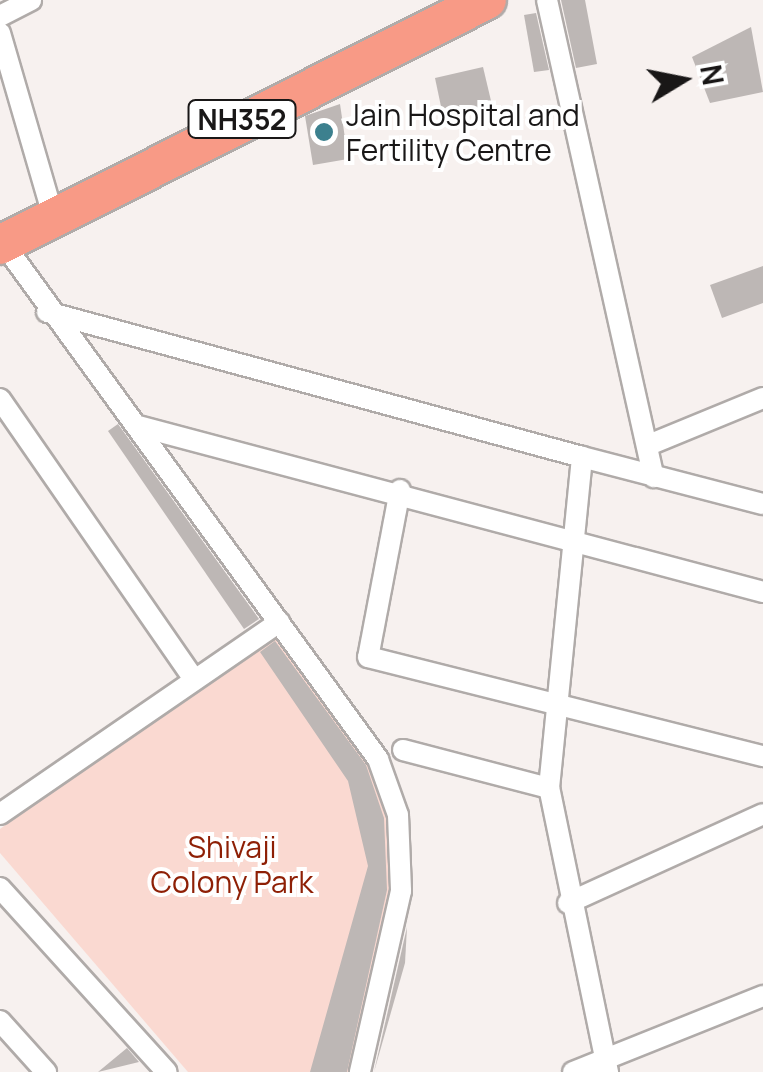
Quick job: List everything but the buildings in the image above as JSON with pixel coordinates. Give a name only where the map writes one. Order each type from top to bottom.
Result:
[{"type":"highway","name":"NH352","points":[[1,244],[487,0]]},
{"type":"street","points":[[0,16],[31,0]]},
{"type":"street","points":[[547,0],[651,444],[654,477]]},
{"type":"street","points":[[0,34],[53,216]]},
{"type":"street","points":[[1,244],[47,312],[138,426],[371,746],[398,815],[400,891],[360,1072]]},
{"type":"street","points":[[47,312],[763,504]]},
{"type":"street","points":[[651,444],[763,398]]},
{"type":"street","points":[[0,399],[193,678]]},
{"type":"street","points":[[138,426],[400,490],[763,592]]},
{"type":"street","points":[[582,457],[567,539],[551,710],[549,788],[568,903],[606,1067]]},
{"type":"street","points":[[400,490],[365,655],[551,710],[763,756]]},
{"type":"street","points":[[0,814],[279,622]]},
{"type":"street","points":[[403,750],[549,788]]},
{"type":"street","points":[[568,903],[763,814]]},
{"type":"street","points":[[0,888],[168,1072]]},
{"type":"street","points":[[574,1072],[606,1067],[763,996]]},
{"type":"street","points":[[0,1021],[46,1072]]},
{"type":"green space","name":"Shivaji Colony Park","points":[[279,622],[378,759],[401,891],[357,1072],[188,1072],[0,853],[0,829]]},
{"type":"place","name":"Jain Hospital and Fertility Centre","points":[[324,132]]}]
